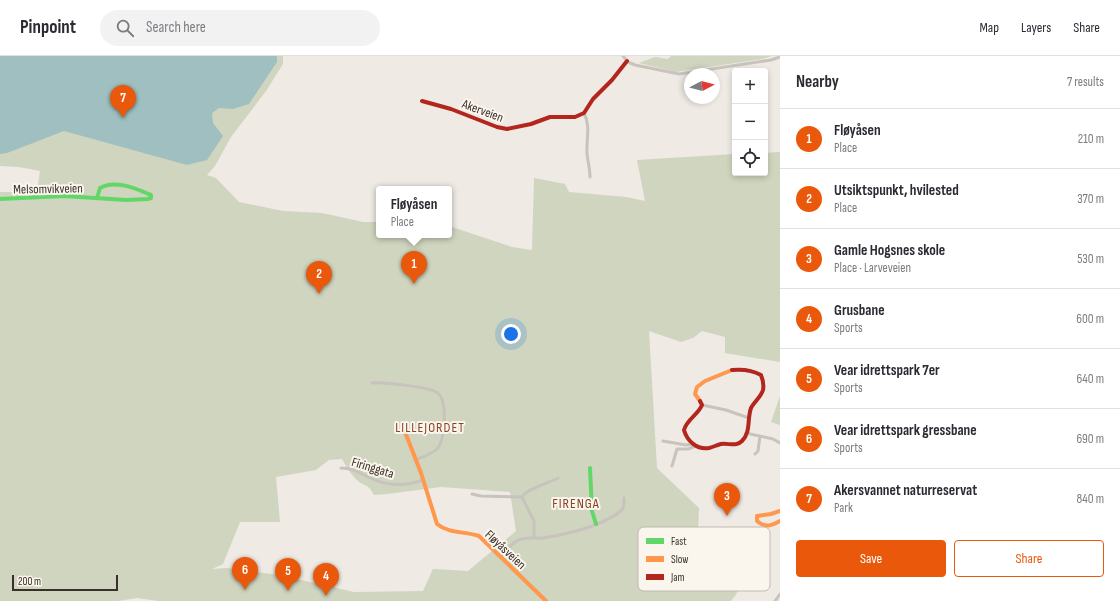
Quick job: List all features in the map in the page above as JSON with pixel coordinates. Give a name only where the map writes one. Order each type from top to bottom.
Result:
[{"type":"street","points":[[623,56],[627,61],[635,65],[679,74],[771,60],[780,57]]},
{"type":"street","points":[[590,177],[587,155],[589,128],[587,118],[584,113],[594,99],[627,61]]},
{"type":"street","name":"Akerveien","points":[[422,101],[451,108],[497,127],[507,129],[531,124],[550,117],[574,117],[584,113]]},
{"type":"street","name":"Melsomvikveien","points":[[0,199],[64,196],[126,200],[148,199],[151,198],[151,195],[129,186],[105,185],[100,188],[97,198]]},
{"type":"street","points":[[662,440],[707,448],[722,444],[737,444],[743,440],[752,408],[762,394],[762,377],[757,373],[732,370],[698,385],[695,394],[702,405],[726,410],[749,418]]},
{"type":"street","points":[[372,383],[390,383],[430,390],[437,392],[441,397],[444,428],[441,442],[434,452],[415,460]]},
{"type":"street","points":[[694,445],[685,434],[685,428],[687,422],[700,411],[702,405]]},
{"type":"street","points":[[404,432],[423,480]]},
{"type":"street","points":[[746,433],[773,439],[780,443]]},
{"type":"street","points":[[755,454],[758,451],[760,436]]},
{"type":"street","points":[[672,466],[677,449],[688,449],[694,445]]},
{"type":"street","name":"Firinggata","points":[[341,468],[354,470],[374,480],[387,484],[407,485],[423,480]]},
{"type":"street","points":[[590,468],[592,511],[596,524]]},
{"type":"street","points":[[522,498],[528,491],[558,478]]},
{"type":"street","name":"Fløyåsveien","points":[[423,480],[435,521],[445,530],[476,534],[546,601]]},
{"type":"street","points":[[472,494],[481,496],[522,498]]},
{"type":"street","points":[[522,498],[534,521],[534,538]]},
{"type":"street","points":[[501,557],[516,541],[523,538],[545,538],[580,530],[610,518],[622,510],[624,498]]},
{"type":"street","points":[[780,511],[757,516],[757,521],[760,524],[768,526],[780,521]]},
{"type":"street","points":[[775,601],[780,594]]},
{"type":"green space","points":[[0,56],[283,56],[283,64],[266,91],[231,137],[215,166],[207,175],[216,178],[239,202],[283,211],[322,213],[363,222],[376,222],[376,238],[452,238],[452,227],[512,247],[532,250],[534,178],[565,184],[569,192],[626,197],[645,201],[637,160],[732,154],[732,176],[768,176],[768,153],[780,152],[780,362],[725,353],[725,337],[702,331],[693,338],[681,342],[649,331],[657,468],[699,508],[698,527],[638,527],[638,591],[738,591],[737,593],[731,601],[158,601],[137,598],[118,601],[0,601],[0,192],[37,192],[40,171],[19,167],[0,166]],"holes":[[[342,459],[355,478],[368,487],[374,495],[441,487],[510,492],[516,531],[468,571],[433,569],[423,591],[354,592],[279,575],[227,568],[212,569],[223,564],[240,522],[280,522],[276,477],[316,470],[329,460]]]},
{"type":"green space","points":[[671,56],[772,56],[762,59],[702,68],[684,68],[684,71],[676,72],[639,63],[655,57],[668,59]]},
{"type":"green space","points":[[780,396],[780,425],[771,422]]},
{"type":"water","points":[[0,56],[277,56],[277,62],[249,104],[233,109],[219,108],[212,113],[213,123],[223,136],[207,160],[187,165],[64,131],[7,153],[0,154]]},
{"type":"traffic: fast","points":[[0,199],[64,196],[126,200],[148,199],[151,198],[151,195],[126,186],[112,184],[100,188],[97,198]]},
{"type":"traffic: fast","points":[[590,468],[592,511],[596,524]]},
{"type":"traffic: slow","points":[[700,401],[695,394],[697,387],[705,381],[732,370]]},
{"type":"traffic: slow","points":[[405,432],[421,473],[437,524],[452,531],[479,536],[546,601]]},
{"type":"traffic: slow","points":[[780,511],[757,516],[757,521],[763,525],[771,525],[780,521]]},
{"type":"traffic: jam","points":[[422,101],[451,109],[497,127],[507,129],[531,124],[550,117],[575,117],[584,113],[593,99],[612,80],[627,61]]},
{"type":"traffic: jam","points":[[700,401],[702,405],[698,412],[685,426],[684,430],[687,438],[700,448],[709,448],[721,444],[740,443],[747,434],[751,408],[762,393],[763,382],[761,375],[758,373],[747,370],[732,370]]},
{"type":"place","name":"Akersvannet naturreservat","points":[[123,118]]},
{"type":"place","name":"Fløyåsen","points":[[414,284]]},
{"type":"place","name":"Utsiktspunkt, hvilested","points":[[319,294]]},
{"type":"place","name":"Gamle Hogsnes skole","points":[[727,516]]},
{"type":"place","name":"Vear idrettspark gressbane","points":[[245,590]]},
{"type":"place","name":"Vear idrettspark 7er","points":[[288,591]]},
{"type":"place","name":"Grusbane","points":[[326,596]]},
{"type":"district","name":"LILLEJORDET","points":[[430,427]]},
{"type":"district","name":"FIRENGA","points":[[576,503]]}]
